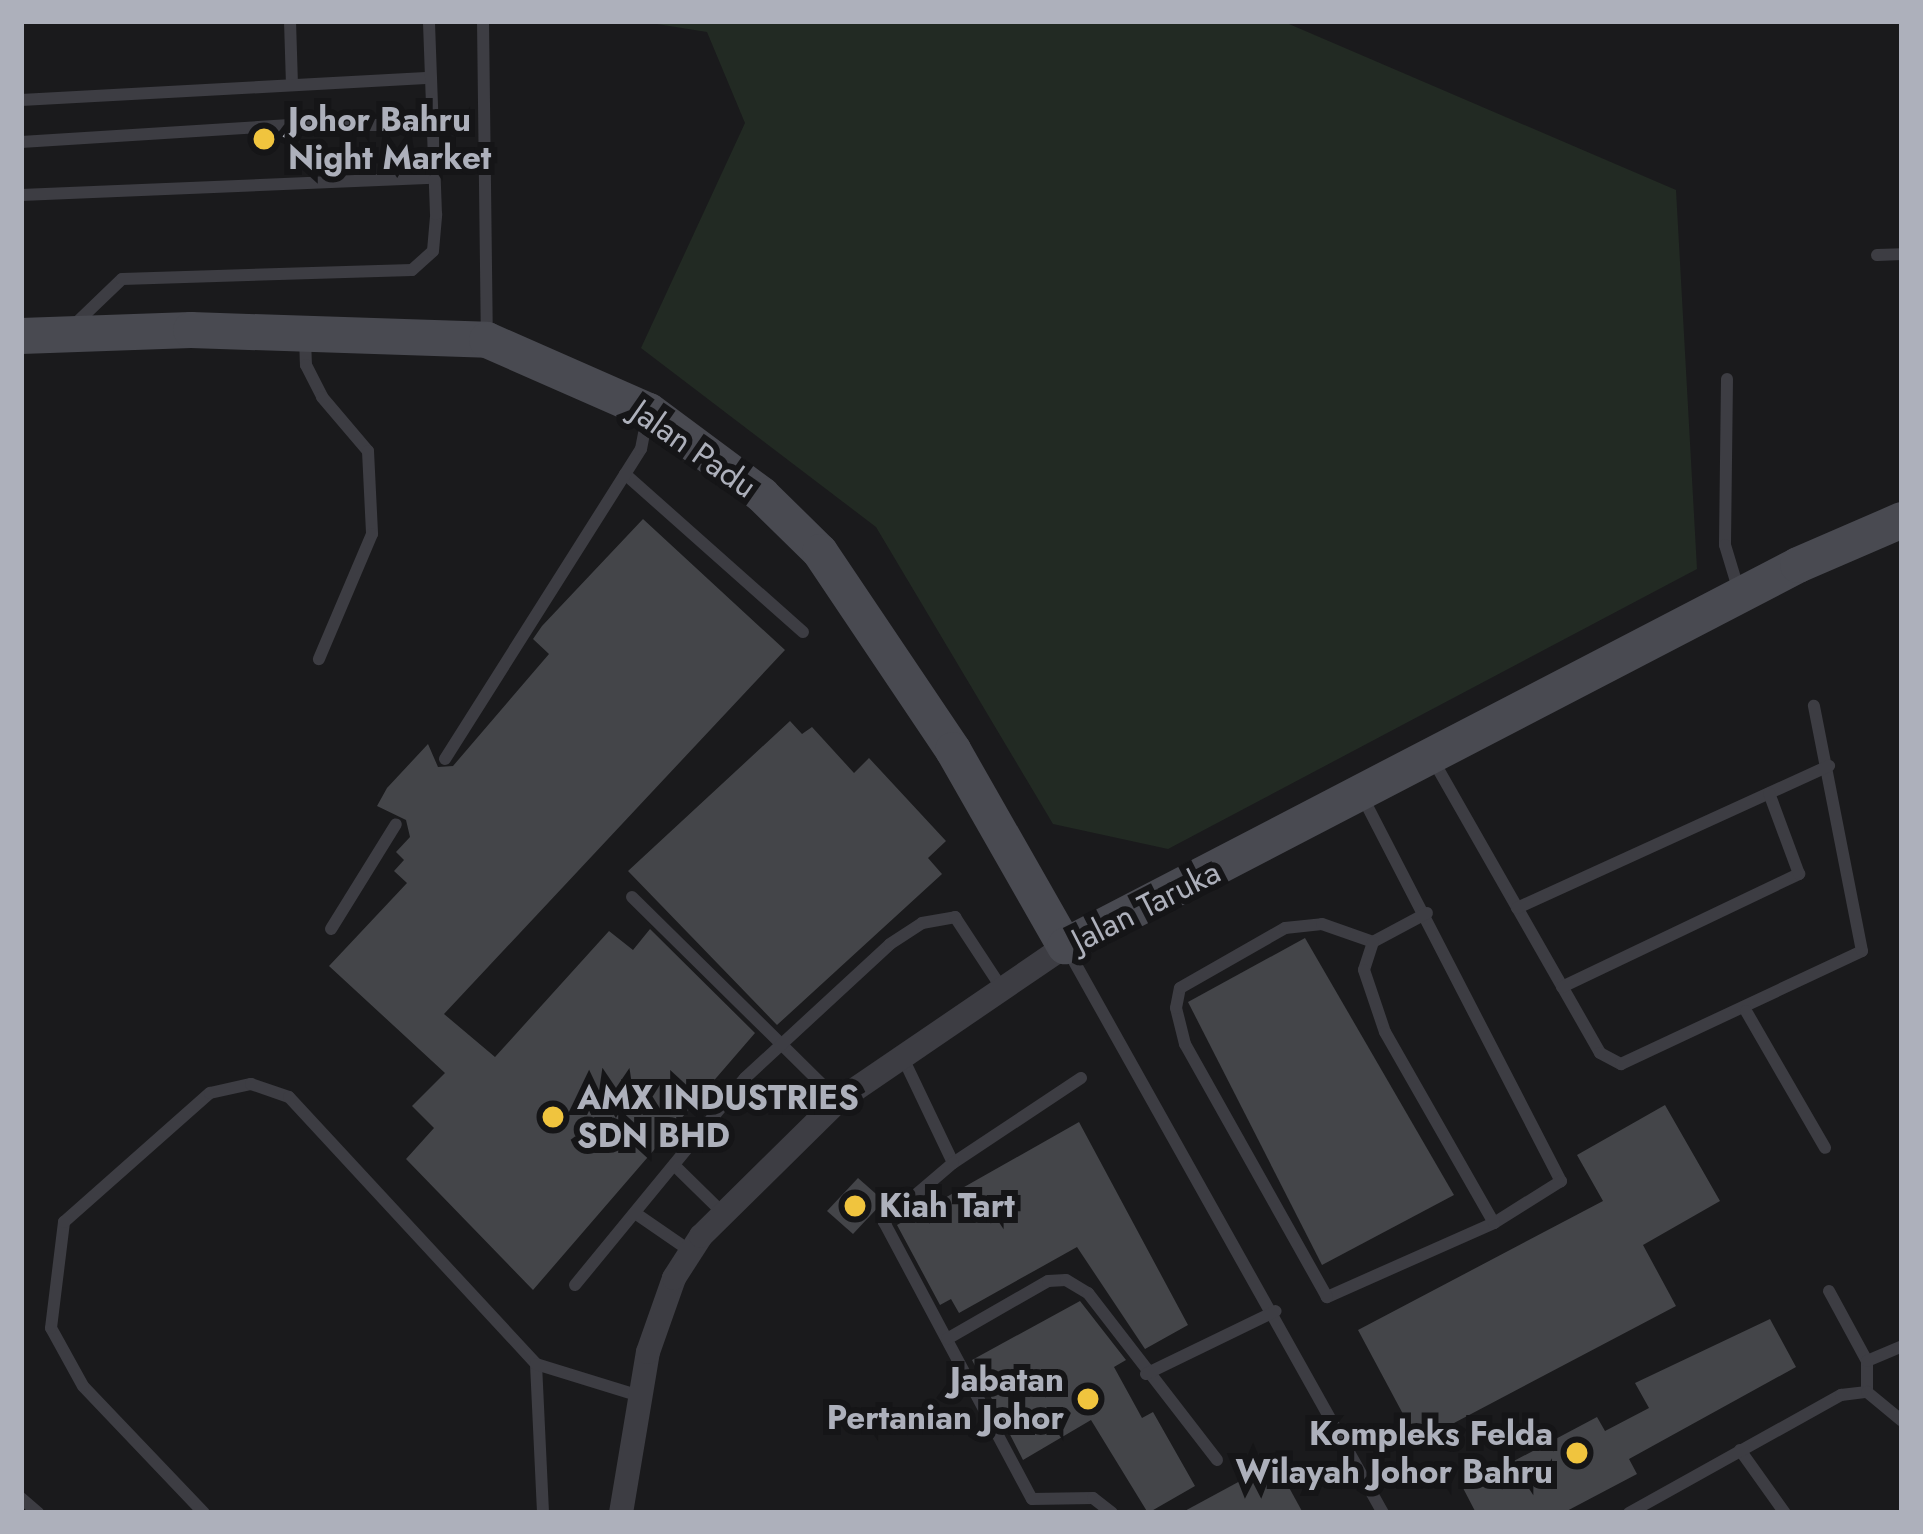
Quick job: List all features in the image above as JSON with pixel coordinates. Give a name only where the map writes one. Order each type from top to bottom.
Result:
[{"type":"street","name":"Jalan Padu","points":[[21,336],[305,331],[488,340],[649,411],[762,495],[820,552],[953,750],[1066,946]]},
{"type":"street","name":"Jalan Taruka","points":[[621,1513],[637,1394],[690,1251],[722,1211],[838,1101],[1066,946],[1740,595],[1902,520]]},
{"type":"lane","points":[[290,21],[292,85]]},
{"type":"lane","points":[[64,335],[122,279],[412,270],[433,251],[430,21]]},
{"type":"lane","points":[[483,21],[488,340]]},
{"type":"lane","points":[[21,100],[430,78]]},
{"type":"lane","points":[[21,142],[293,124],[430,125]]},
{"type":"lane","points":[[21,195],[434,178]]},
{"type":"lane","points":[[1877,255],[1902,254]]},
{"type":"lane","points":[[305,331],[306,365],[322,398],[368,452],[372,534],[319,658]]},
{"type":"lane","points":[[1726,380],[1725,545],[1740,595]]},
{"type":"lane","points":[[445,759],[641,448],[649,411]]},
{"type":"lane","points":[[625,474],[803,632]]},
{"type":"lane","points":[[1432,758],[1562,987],[1613,1064],[1746,1011],[1862,951],[1814,706]]},
{"type":"lane","points":[[1517,908],[1829,766]]},
{"type":"lane","points":[[1360,794],[1559,1167],[1552,1192],[1327,1297],[1185,1044],[1180,988],[1286,928],[1322,924],[1373,942]]},
{"type":"lane","points":[[1562,987],[1799,874],[1769,794]]},
{"type":"lane","points":[[331,929],[396,824]]},
{"type":"lane","points":[[632,897],[783,1040],[838,1101]]},
{"type":"lane","points":[[1427,913],[1373,942],[1364,970],[1385,1032],[1494,1222]]},
{"type":"lane","points":[[575,1285],[783,1040],[890,944],[938,916],[956,917],[1000,987]]},
{"type":"lane","points":[[1066,946],[1276,1311],[1383,1513]]},
{"type":"lane","points":[[1746,1011],[1825,1148]]},
{"type":"lane","points":[[903,1058],[953,1163]]},
{"type":"lane","points":[[1082,1078],[953,1163],[884,1222],[1032,1499],[1094,1498],[1112,1513]]},
{"type":"lane","points":[[204,1513],[83,1386],[51,1328],[64,1222],[210,1093],[251,1084],[289,1096],[536,1364],[637,1394]]},
{"type":"lane","points":[[674,1165],[722,1211]]},
{"type":"lane","points":[[634,1213],[690,1251]]},
{"type":"lane","points":[[947,1339],[1048,1281],[1066,1280],[1088,1293],[1146,1374],[1217,1460]]},
{"type":"lane","points":[[1829,1291],[1867,1361],[1867,1392]]},
{"type":"lane","points":[[1146,1374],[1276,1311]]},
{"type":"lane","points":[[1867,1361],[1902,1346]]},
{"type":"lane","points":[[536,1364],[543,1513]]},
{"type":"lane","points":[[1628,1513],[1841,1395],[1867,1392],[1902,1421]]},
{"type":"lane","points":[[1740,1450],[1785,1513]]},
{"type":"lane","points":[[21,1498],[38,1513]]},
{"type":"shaded area","points":[[638,21],[1282,21],[1676,190],[1697,569],[1168,849],[1053,824],[876,527],[641,348],[745,123],[707,32]]},
{"type":"building","points":[[643,519],[785,650],[444,1014],[495,1057],[609,931],[633,950],[650,929],[755,1033],[533,1290],[406,1159],[434,1128],[412,1106],[445,1073],[329,966],[407,883],[394,871],[404,860],[396,852],[410,837],[406,820],[377,806],[387,788],[428,744],[438,767],[453,766],[549,654],[533,639],[542,626]]},
{"type":"building","points":[[790,721],[802,734],[812,727],[854,773],[869,758],[946,841],[928,858],[942,874],[777,1025],[628,871]]},
{"type":"building","points":[[1305,938],[1454,1195],[1322,1265],[1188,1002]]},
{"type":"building","points":[[1665,1105],[1720,1201],[1643,1245],[1676,1306],[1418,1442],[1358,1330],[1603,1201],[1577,1155]]},
{"type":"building","points":[[1079,1122],[1188,1325],[1145,1349],[1077,1247],[959,1313],[951,1299],[940,1305],[897,1225]]},
{"type":"building","name":"Kiah Tart","points":[[858,1178],[884,1201],[853,1234],[827,1211]]},
{"type":"building","points":[[1080,1301],[1126,1360],[1114,1367],[1142,1418],[1153,1412],[1195,1486],[1148,1513],[1091,1420],[1023,1460],[972,1360]]},
{"type":"building","points":[[1770,1319],[1796,1367],[1629,1459],[1637,1474],[1563,1513],[1476,1513],[1463,1488],[1597,1417],[1605,1431],[1649,1408],[1635,1383]]},
{"type":"building","points":[[1275,1462],[1303,1513],[1181,1513]]},
{"type":"place","name":"Johor Bahru Night Market","points":[[264,139]]},
{"type":"place","name":"AMX INDUSTRIES SDN BHD","points":[[553,1117]]},
{"type":"place","name":"Kiah Tart","points":[[855,1206]]},
{"type":"place","name":"Jabatan Pertanian Johor","points":[[1088,1399]]},
{"type":"place","name":"Kompleks Felda Wilayah Johor Bahru","points":[[1577,1453]]}]
